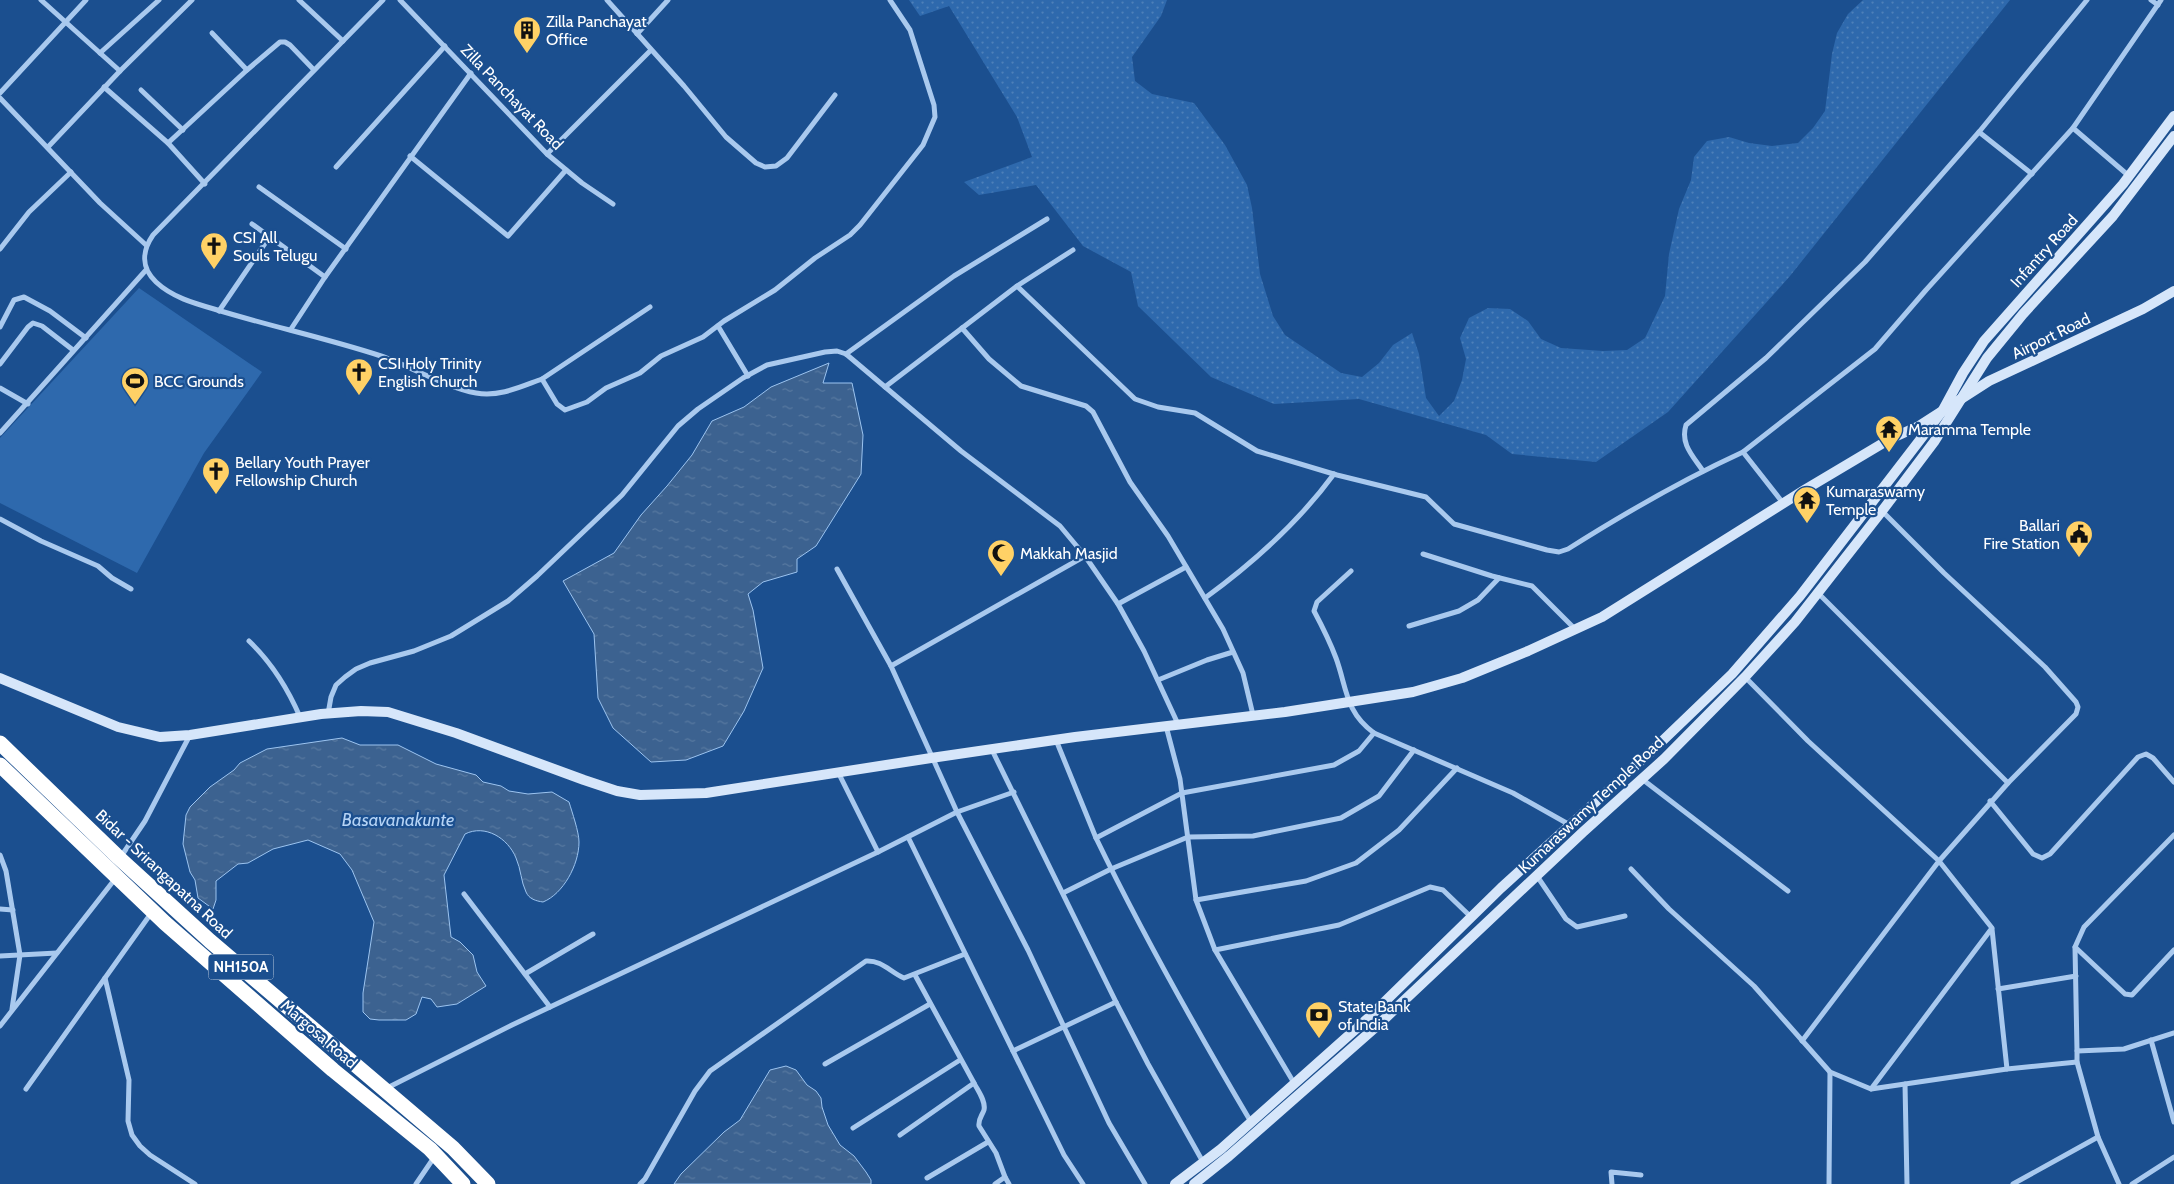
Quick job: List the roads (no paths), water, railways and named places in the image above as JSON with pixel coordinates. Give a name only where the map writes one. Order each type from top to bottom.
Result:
[{"type":"highway","name":"Bidar - Srirangapatna Road","points":[[0,743],[121,866],[453,1148],[488,1184]]},
{"type":"highway","name":"Margosa Road","points":[[0,765],[121,866],[153,911],[333,1070],[436,1155],[464,1184]]},
{"type":"street","points":[[41,0],[120,71]]},
{"type":"street","points":[[0,93],[86,0]]},
{"type":"street","points":[[100,53],[159,0]]},
{"type":"street","points":[[48,147],[120,71],[192,0]]},
{"type":"street","points":[[299,0],[343,41]]},
{"type":"street","points":[[383,0],[153,235],[146,245],[144,258],[146,270],[155,281],[173,295],[382,357],[474,393],[502,394],[542,379],[650,307]]},
{"type":"street","name":"Zilla Panchayat Road","points":[[400,0],[547,154],[613,204]]},
{"type":"street","points":[[606,0],[726,137],[756,163],[765,167],[776,166],[787,158],[835,95]]},
{"type":"street","points":[[637,34],[668,0]]},
{"type":"street","points":[[542,379],[557,404],[565,410],[587,402],[606,388],[640,373],[661,356],[703,337],[775,290],[815,258],[850,235],[901,175],[931,131],[935,117],[934,105],[910,30],[890,0]]},
{"type":"street","points":[[1703,471],[1684,443],[1683,434],[1686,425],[1766,358],[1865,262],[1979,132],[2087,0]]},
{"type":"street","points":[[1017,286],[1136,399],[1158,407],[1195,413],[1257,451],[1334,474],[1426,497],[1454,524],[1559,552],[1568,549],[1622,515],[1703,471],[1743,452],[1875,349],[2073,128],[2159,3],[2151,0]]},
{"type":"street","points":[[212,33],[247,70]]},
{"type":"street","points":[[168,143],[275,45],[285,42],[314,70]]},
{"type":"street","points":[[336,167],[445,46]]},
{"type":"street","points":[[547,154],[651,50]]},
{"type":"street","points":[[291,329],[410,156],[471,73]]},
{"type":"street","points":[[104,88],[168,143],[205,184]]},
{"type":"street","points":[[142,90],[183,130]]},
{"type":"street","points":[[0,98],[122,225],[146,245]]},
{"type":"street","name":"Infantry Road","points":[[1943,410],[1963,373],[1984,341],[2129,176],[2174,116]]},
{"type":"street","points":[[2073,128],[2129,176]]},
{"type":"street","points":[[1979,132],[2032,174]]},
{"type":"street","name":"Infantry Road","points":[[1960,401],[1986,358],[2000,340],[2112,216],[2174,136]]},
{"type":"street","points":[[410,156],[508,236],[566,170]]},
{"type":"street","points":[[0,249],[29,212],[71,172]]},
{"type":"street","points":[[259,187],[346,249]]},
{"type":"street","points":[[846,354],[954,276],[1047,219]]},
{"type":"street","points":[[252,224],[325,277]]},
{"type":"street","points":[[219,310],[270,236]]},
{"type":"street","points":[[885,387],[1017,286],[1073,250]]},
{"type":"street","points":[[0,433],[28,404],[146,270]]},
{"type":"street","name":"Airport Road","points":[[0,678],[118,727],[160,737],[190,735],[328,714],[361,711],[388,712],[456,733],[617,791],[640,795],[706,794],[931,758],[1056,740],[1349,703],[1378,696],[1413,692],[1462,678],[1528,651],[1602,617],[1784,503],[1960,401],[1988,381],[2143,309],[2174,291]]},
{"type":"street","points":[[0,327],[14,300],[24,297],[50,311],[86,338]]},
{"type":"street","points":[[0,364],[33,323],[42,326],[74,350]]},
{"type":"street","points":[[718,326],[748,376]]},
{"type":"street","points":[[962,328],[989,359],[1021,386],[1086,406],[1093,412],[1130,482],[1168,536],[1234,652],[1243,673],[1253,716]]},
{"type":"street","points":[[328,714],[331,697],[336,685],[344,676],[370,662],[414,650],[451,636],[508,601],[622,495],[678,426],[698,409],[767,365],[825,352],[837,352],[846,354],[961,451],[1060,526],[1085,556],[1118,604],[1158,680],[1179,725]]},
{"type":"street","points":[[0,388],[28,404]]},
{"type":"street","name":"Kumaraswamy Temple Road","points":[[1194,1184],[1229,1156],[1377,1026],[1642,779],[1745,677],[1818,593],[1882,511],[1934,442],[1960,401]]},
{"type":"street","name":"Kumaraswamy Temple Road","points":[[1175,1184],[1251,1122],[1366,1020],[1471,917],[1656,747],[1732,674],[1800,596],[1943,410]]},
{"type":"street","points":[[1743,452],[1784,503]]},
{"type":"street","points":[[1204,598],[1260,554],[1306,510],[1334,474]]},
{"type":"street","points":[[1802,1041],[1939,861],[1990,801],[2076,714],[2078,708],[2076,702],[2045,667],[1882,511]]},
{"type":"street","points":[[0,519],[41,541],[98,566],[112,578],[132,589]]},
{"type":"street","points":[[1423,554],[1499,578],[1532,586],[1575,629]]},
{"type":"street","points":[[891,666],[1085,556]]},
{"type":"street","points":[[1118,604],[1186,567]]},
{"type":"street","points":[[837,568],[891,666],[924,735],[931,758],[1028,950],[1109,1123],[1146,1184]]},
{"type":"street","points":[[1351,571],[1317,602],[1314,611],[1336,660],[1349,703],[1361,724],[1374,733],[1513,792],[1570,825]]},
{"type":"street","points":[[1409,626],[1459,611],[1478,600],[1499,578]]},
{"type":"street","points":[[1818,593],[2008,783]]},
{"type":"street","points":[[249,641],[264,655],[291,696],[300,718]]},
{"type":"street","points":[[1158,680],[1207,660],[1234,652]]},
{"type":"street","points":[[1745,677],[1808,742],[1939,861],[1992,928],[2006,1069]]},
{"type":"street","points":[[1166,726],[1182,793],[1196,900],[1215,950],[1294,1084]]},
{"type":"street","points":[[1096,838],[1182,793],[1334,765],[1359,751],[1374,733]]},
{"type":"street","points":[[0,1026],[121,866],[190,735]]},
{"type":"street","points":[[1056,740],[1096,838],[1111,869],[1209,1052],[1251,1122]]},
{"type":"street","points":[[992,750],[1116,1002],[1148,1064],[1203,1162]]},
{"type":"street","points":[[1062,893],[1111,869],[1188,837],[1253,836],[1341,818],[1379,796],[1414,750]]},
{"type":"street","points":[[1990,801],[2033,854],[2042,858],[2050,854],[2138,757],[2146,754],[2153,758],[2174,782]]},
{"type":"street","points":[[1196,900],[1306,881],[1356,864],[1399,830],[1457,768]]},
{"type":"street","points":[[838,772],[878,852]]},
{"type":"street","points":[[1642,779],[1788,891]]},
{"type":"street","points":[[384,1090],[550,1007],[878,852],[957,812],[1014,792]]},
{"type":"street","points":[[2119,1184],[2098,1137],[2077,1062],[2075,947],[2084,927],[2174,835]]},
{"type":"street","points":[[908,837],[1064,1155],[1083,1184]]},
{"type":"street","points":[[0,855],[6,871],[20,956],[12,1010]]},
{"type":"street","points":[[1631,868],[1669,910],[1754,986],[1830,1072],[1871,1089],[2006,1069],[2077,1062]]},
{"type":"street","points":[[1537,876],[1566,919],[1576,927],[1625,916]]},
{"type":"street","points":[[1215,950],[1339,924],[1430,887],[1443,890],[1471,917]]},
{"type":"street","points":[[464,894],[550,1007]]},
{"type":"street","points":[[0,909],[13,910]]},
{"type":"street","points":[[26,1089],[153,911]]},
{"type":"street","points":[[1871,1089],[1992,928]]},
{"type":"street","points":[[525,974],[593,934]]},
{"type":"street","points":[[2075,947],[2125,994],[2132,995],[2174,950]]},
{"type":"street","points":[[0,956],[57,953]]},
{"type":"street","points":[[640,1184],[645,1179],[695,1091],[710,1071],[866,961],[874,960],[882,963],[904,978],[965,954]]},
{"type":"street","points":[[915,975],[984,1102],[984,1109],[979,1121],[988,1142],[996,1152],[1009,1184]]},
{"type":"street","points":[[1998,989],[2076,976]]},
{"type":"street","points":[[105,978],[129,1080],[128,1121],[132,1135],[150,1155],[195,1184]]},
{"type":"street","points":[[1013,1051],[1116,1002]]},
{"type":"street","points":[[824,1064],[930,1004]]},
{"type":"street","points":[[2077,1051],[2124,1049],[2174,1033]]},
{"type":"street","points":[[2152,1040],[2174,1122]]},
{"type":"street","points":[[853,1128],[960,1060]]},
{"type":"street","points":[[1830,1072],[1830,1184]]},
{"type":"street","points":[[900,1135],[974,1083]]},
{"type":"street","points":[[1905,1084],[1907,1184]]},
{"type":"street","points":[[2013,1184],[2098,1137]]},
{"type":"street","points":[[927,1178],[988,1142]]},
{"type":"street","points":[[416,1184],[436,1155]]},
{"type":"street","points":[[2132,1184],[2174,1158]]},
{"type":"street","points":[[1612,1184],[1611,1172],[1641,1175]]},
{"type":"street","points":[[995,1184],[1005,1177]]},
{"type":"water","points":[[829,363],[823,383],[852,383],[863,435],[861,474],[816,546],[797,559],[797,572],[763,582],[748,594],[753,610],[763,668],[744,711],[723,746],[686,760],[651,762],[613,728],[598,698],[594,634],[563,581],[614,553],[641,515],[692,455],[712,421],[744,407],[771,387]]},
{"type":"water","name":"Basavanakunte","points":[[342,738],[360,745],[398,745],[436,764],[476,775],[483,782],[501,786],[509,791],[528,794],[552,792],[569,802],[579,838],[576,860],[563,886],[543,902],[533,899],[527,894],[516,858],[502,839],[488,832],[473,831],[465,834],[444,875],[451,937],[460,942],[473,955],[477,972],[486,986],[457,1004],[437,1007],[431,999],[422,997],[416,1014],[406,1020],[370,1019],[363,1012],[363,993],[374,922],[352,870],[340,854],[308,840],[273,849],[248,863],[238,864],[216,881],[216,900],[213,909],[198,898],[195,880],[190,872],[183,844],[186,815],[190,807],[210,787],[234,770],[240,763],[267,749]]},
{"type":"water","points":[[786,1066],[796,1070],[807,1085],[816,1091],[821,1098],[828,1125],[840,1145],[854,1156],[866,1172],[871,1180],[871,1184],[674,1184],[681,1174],[724,1132],[740,1120],[770,1070]]},
{"type":"place","name":"Zilla Panchayat Office","points":[[527,54]]},
{"type":"place","name":"CSI All Souls Telugu","points":[[214,270]]},
{"type":"place","name":"CSI Holy Trinity English Church","points":[[359,396]]},
{"type":"place","name":"BCC Grounds","points":[[135,405]]},
{"type":"place","name":"Maramma Temple","points":[[1889,453]]},
{"type":"place","name":"Bellary Youth Prayer Fellowship Church","points":[[216,495]]},
{"type":"place","name":"Kumaraswamy Temple","points":[[1807,524]]},
{"type":"place","name":"Ballari Fire Station","points":[[2079,558]]},
{"type":"place","name":"Makkah Masjid","points":[[1001,577]]},
{"type":"place","name":"State Bank of India","points":[[1319,1039]]}]
